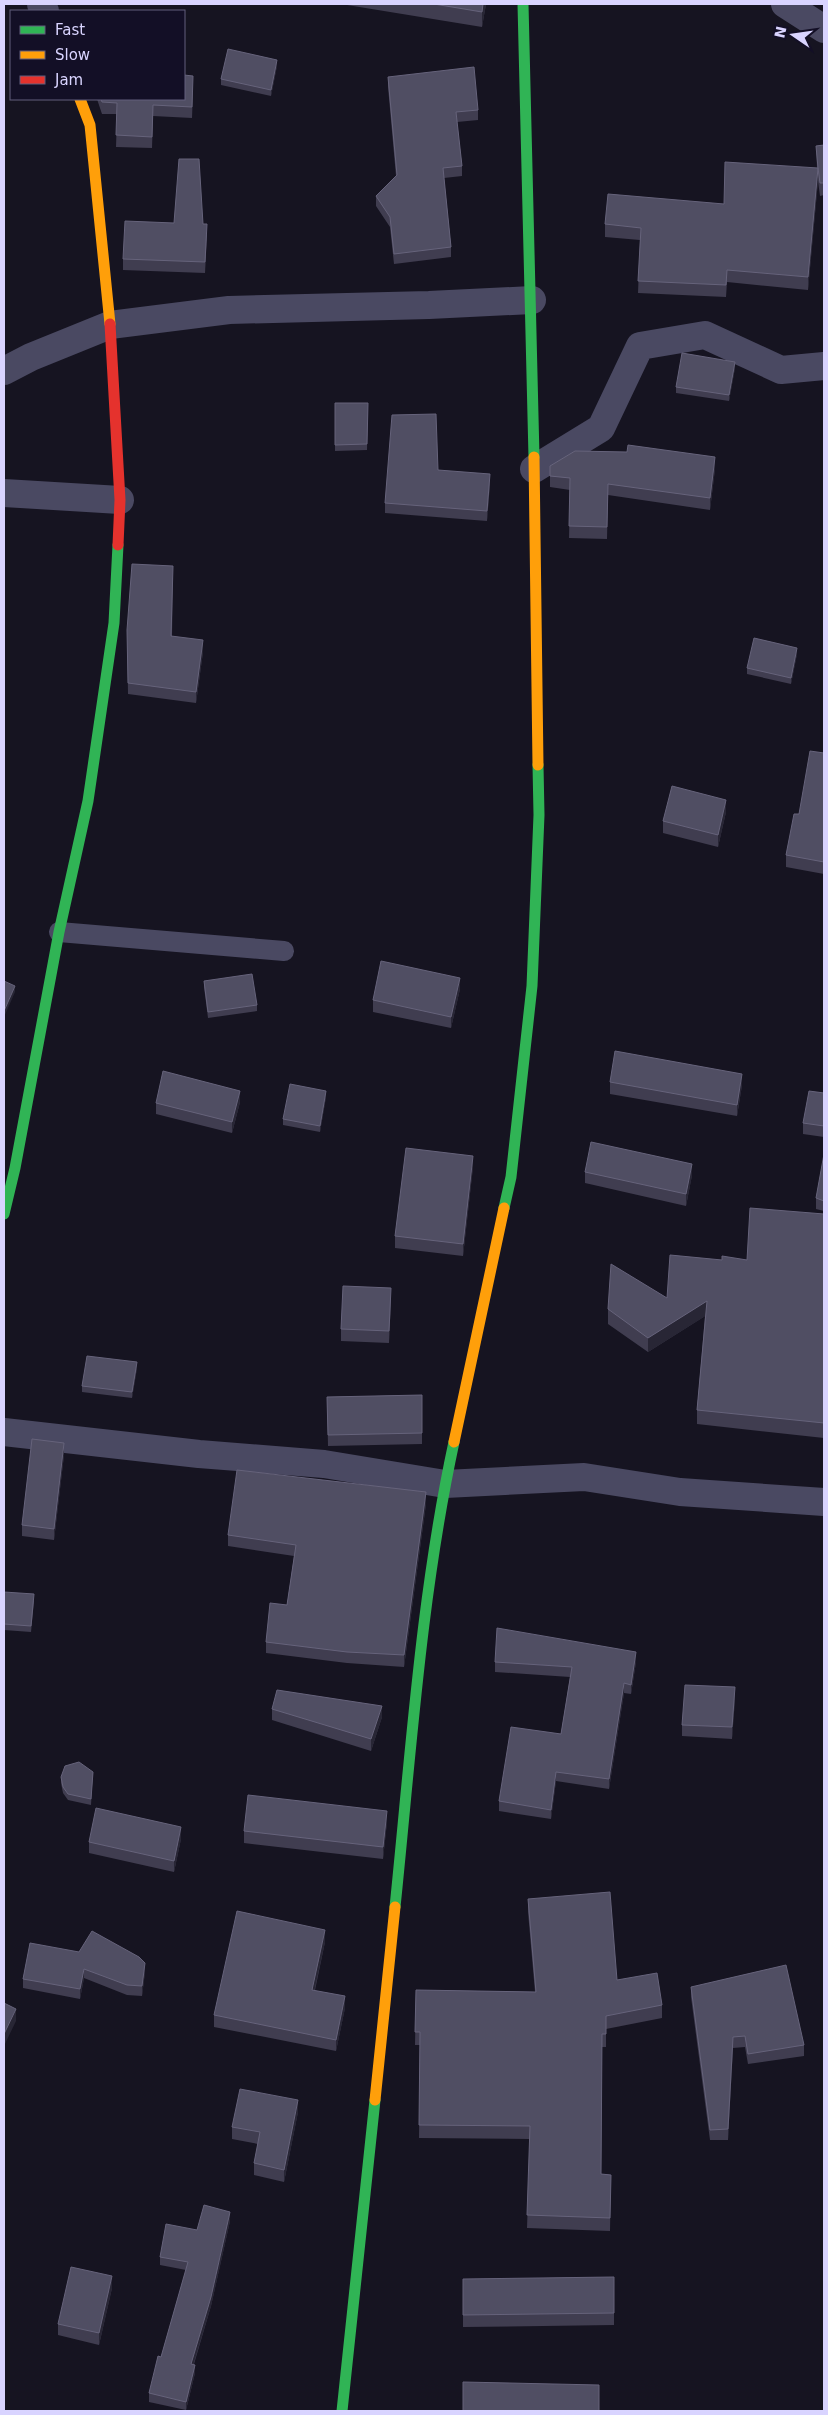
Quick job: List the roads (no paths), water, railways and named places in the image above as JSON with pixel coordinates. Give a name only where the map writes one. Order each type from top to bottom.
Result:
[{"type":"street","points":[[342,2411],[423,1638],[445,1484],[511,1177],[532,986],[540,815],[532,300],[524,4]]},
{"type":"street","points":[[785,4],[824,29]]},
{"type":"street","points":[[4,1214],[15,1168],[59,932],[88,801],[114,623],[120,500],[110,325],[97,212],[90,125],[80,100]]},
{"type":"street","points":[[4,371],[30,357],[110,325],[229,310],[428,305],[532,300]]},
{"type":"street","points":[[534,470],[601,428],[640,346],[705,336],[781,370],[824,366]]},
{"type":"street","points":[[4,493],[120,500]]},
{"type":"street","points":[[4,1432],[199,1454],[324,1464],[445,1484],[584,1476],[680,1492],[824,1502]]},
{"type":"lane","points":[[59,932],[284,952]]}]
